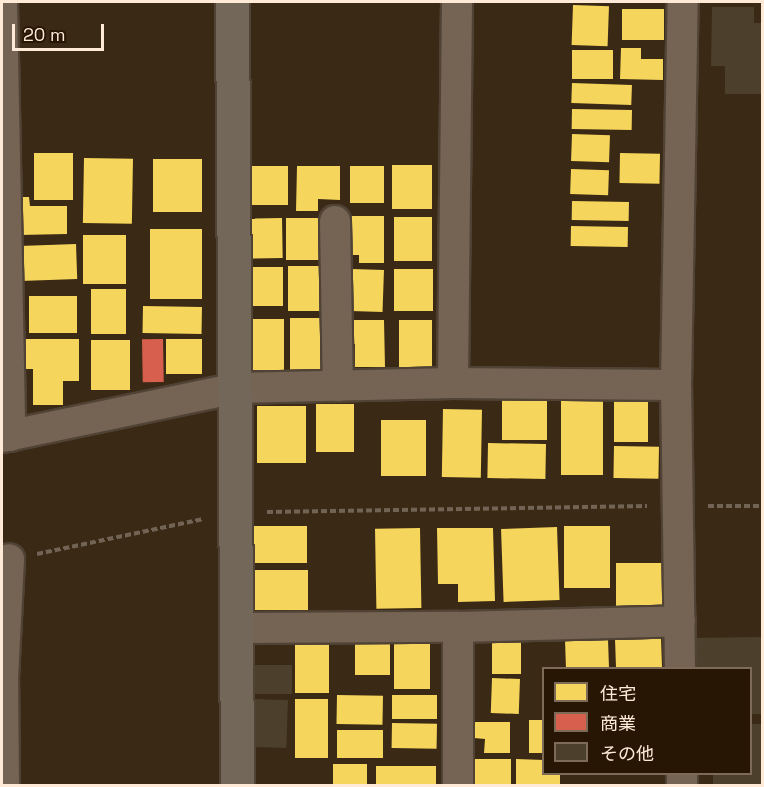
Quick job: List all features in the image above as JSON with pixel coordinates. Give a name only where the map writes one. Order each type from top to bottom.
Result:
[{"type":"street","points":[[2,2],[6,436],[236,388],[453,383],[676,385]]},
{"type":"street","points":[[232,2],[237,786]]},
{"type":"street","points":[[453,383],[457,2]]},
{"type":"street","points":[[680,667],[676,385],[683,2]]},
{"type":"street","points":[[335,221],[338,386]]},
{"type":"street","points":[[4,786],[2,678],[9,560]]},
{"type":"street","points":[[237,628],[458,627],[680,621]]},
{"type":"street","points":[[458,627],[458,786]]},
{"type":"path","points":[[9,560],[237,513],[762,506]]},
{"type":"building: 住宅","points":[[573,5],[609,6],[608,46],[572,45]]},
{"type":"building: 住宅","points":[[622,9],[664,9],[664,40],[622,40]]},
{"type":"building: 住宅","points":[[621,48],[641,48],[641,59],[663,59],[663,80],[620,79]]},
{"type":"building: 住宅","points":[[572,50],[613,50],[613,79],[572,79]]},
{"type":"building: 住宅","points":[[572,83],[632,85],[631,105],[571,103]]},
{"type":"building: 住宅","points":[[572,109],[632,110],[632,130],[572,129]]},
{"type":"building: 住宅","points":[[572,134],[610,135],[609,162],[571,161]]},
{"type":"building: 住宅","points":[[34,153],[73,153],[73,200],[34,200]]},
{"type":"building: 住宅","points":[[620,153],[660,154],[659,184],[619,183]]},
{"type":"building: 住宅","points":[[84,158],[133,159],[132,224],[83,223]]},
{"type":"building: 住宅","points":[[153,159],[202,159],[202,212],[153,212]]},
{"type":"building: 住宅","points":[[392,165],[432,165],[432,209],[392,209]]},
{"type":"building: 住宅","points":[[250,166],[288,166],[288,205],[250,205]]},
{"type":"building: 住宅","points":[[297,166],[340,166],[340,200],[318,199],[318,211],[296,211]]},
{"type":"building: 住宅","points":[[350,166],[384,166],[384,203],[350,203]]},
{"type":"building: 住宅","points":[[571,169],[609,170],[608,195],[570,194]]},
{"type":"building: 住宅","points":[[18,197],[29,197],[30,206],[67,206],[67,234],[19,235]]},
{"type":"building: 住宅","points":[[572,201],[629,202],[629,221],[572,220]]},
{"type":"building: 住宅","points":[[349,216],[384,216],[384,263],[359,263],[359,255],[349,255]]},
{"type":"building: 住宅","points":[[394,217],[432,217],[432,261],[394,261]]},
{"type":"building: 住宅","points":[[282,218],[283,258],[250,259],[249,219]]},
{"type":"building: 住宅","points":[[286,218],[323,218],[323,260],[286,260]]},
{"type":"building: 住宅","points":[[571,226],[628,227],[628,247],[571,246]]},
{"type":"building: 住宅","points":[[150,229],[202,229],[202,299],[150,299]]},
{"type":"building: 住宅","points":[[83,235],[126,235],[126,284],[83,284]]},
{"type":"building: 住宅","points":[[76,244],[77,279],[20,281],[19,246]]},
{"type":"building: 住宅","points":[[288,266],[323,266],[323,311],[288,311]]},
{"type":"building: 住宅","points":[[252,267],[283,267],[283,306],[252,306]]},
{"type":"building: 住宅","points":[[352,269],[384,270],[383,312],[351,311]]},
{"type":"building: 住宅","points":[[394,269],[433,269],[433,311],[394,311]]},
{"type":"building: 住宅","points":[[91,289],[126,289],[126,334],[91,334]]},
{"type":"building: 住宅","points":[[29,296],[77,296],[77,333],[29,333]]},
{"type":"building: 住宅","points":[[143,306],[202,307],[202,334],[143,333]]},
{"type":"building: 住宅","points":[[290,318],[324,318],[324,375],[290,375]]},
{"type":"building: 住宅","points":[[253,319],[284,319],[284,370],[253,370]]},
{"type":"building: 住宅","points":[[354,320],[384,320],[385,367],[355,367],[355,344],[349,343],[349,328],[354,328]]},
{"type":"building: 住宅","points":[[399,320],[432,320],[432,367],[399,367]]},
{"type":"building: 住宅","points":[[22,339],[79,339],[79,381],[63,381],[63,405],[33,405],[33,369],[22,369]]},
{"type":"building: 住宅","points":[[166,339],[202,339],[202,374],[166,374]]},
{"type":"building: 住宅","points":[[91,340],[130,340],[130,390],[91,390]]},
{"type":"building: 住宅","points":[[614,396],[648,396],[648,442],[614,442]]},
{"type":"building: 住宅","points":[[502,398],[547,398],[547,440],[502,440]]},
{"type":"building: 住宅","points":[[561,399],[603,399],[603,475],[561,475]]},
{"type":"building: 住宅","points":[[316,404],[354,404],[354,452],[316,452]]},
{"type":"building: 住宅","points":[[257,406],[306,406],[306,463],[257,463]]},
{"type":"building: 住宅","points":[[443,409],[482,410],[481,478],[442,477]]},
{"type":"building: 住宅","points":[[381,420],[426,420],[426,476],[381,476]]},
{"type":"building: 住宅","points":[[488,443],[546,444],[545,479],[487,478]]},
{"type":"building: 住宅","points":[[614,446],[659,447],[658,479],[613,478]]},
{"type":"building: 住宅","points":[[251,526],[307,526],[307,563],[251,563]]},
{"type":"building: 住宅","points":[[564,526],[610,526],[610,588],[564,588]]},
{"type":"building: 住宅","points":[[557,527],[560,600],[504,602],[501,529]]},
{"type":"building: 住宅","points":[[420,528],[421,608],[376,609],[375,529]]},
{"type":"building: 住宅","points":[[437,528],[493,528],[495,601],[458,602],[458,584],[438,584]]},
{"type":"building: 住宅","points":[[616,563],[665,563],[665,608],[616,608]]},
{"type":"building: 住宅","points":[[254,570],[308,570],[308,610],[254,610]]},
{"type":"building: 住宅","points":[[661,638],[662,667],[616,667],[615,640]]},
{"type":"building: 住宅","points":[[608,639],[609,667],[566,667],[565,641]]},
{"type":"building: 住宅","points":[[295,640],[329,640],[329,693],[295,693]]},
{"type":"building: 住宅","points":[[492,641],[521,641],[521,674],[492,674]]},
{"type":"building: 住宅","points":[[355,643],[390,643],[390,675],[355,675]]},
{"type":"building: 住宅","points":[[394,643],[430,643],[430,689],[394,689]]},
{"type":"building: 住宅","points":[[492,678],[520,679],[519,714],[491,713]]},
{"type":"building: 住宅","points":[[337,695],[383,696],[382,725],[336,724]]},
{"type":"building: 住宅","points":[[392,695],[437,695],[437,719],[392,719]]},
{"type":"building: 住宅","points":[[295,699],[328,699],[328,758],[295,758]]},
{"type":"building: 住宅","points":[[529,720],[542,720],[542,753],[529,753]]},
{"type":"building: 住宅","points":[[474,722],[510,722],[510,753],[484,753],[485,739],[474,738]]},
{"type":"building: 住宅","points":[[392,723],[437,724],[437,749],[392,748]]},
{"type":"building: 住宅","points":[[337,730],[383,730],[383,758],[337,758]]},
{"type":"building: 住宅","points":[[472,759],[511,759],[511,786],[472,786]]},
{"type":"building: 住宅","points":[[516,759],[542,760],[542,775],[560,775],[560,786],[516,786]]},
{"type":"building: 住宅","points":[[333,764],[367,764],[367,786],[333,786]]},
{"type":"building: 住宅","points":[[376,766],[436,766],[436,786],[376,786]]},
{"type":"building: 商業","points":[[142,339],[163,339],[164,382],[143,382]]},
{"type":"building: その他","points":[[712,7],[754,7],[754,23],[762,23],[762,94],[725,94],[725,66],[711,66]]},
{"type":"building: その他","points":[[762,637],[762,714],[752,714],[752,667],[692,667],[691,638]]},
{"type":"building: その他","points":[[254,665],[292,665],[292,694],[254,694]]},
{"type":"building: その他","points":[[255,699],[288,700],[286,748],[253,747]]},
{"type":"building: その他","points":[[752,724],[762,724],[762,786],[713,786],[713,775],[752,775]]}]
